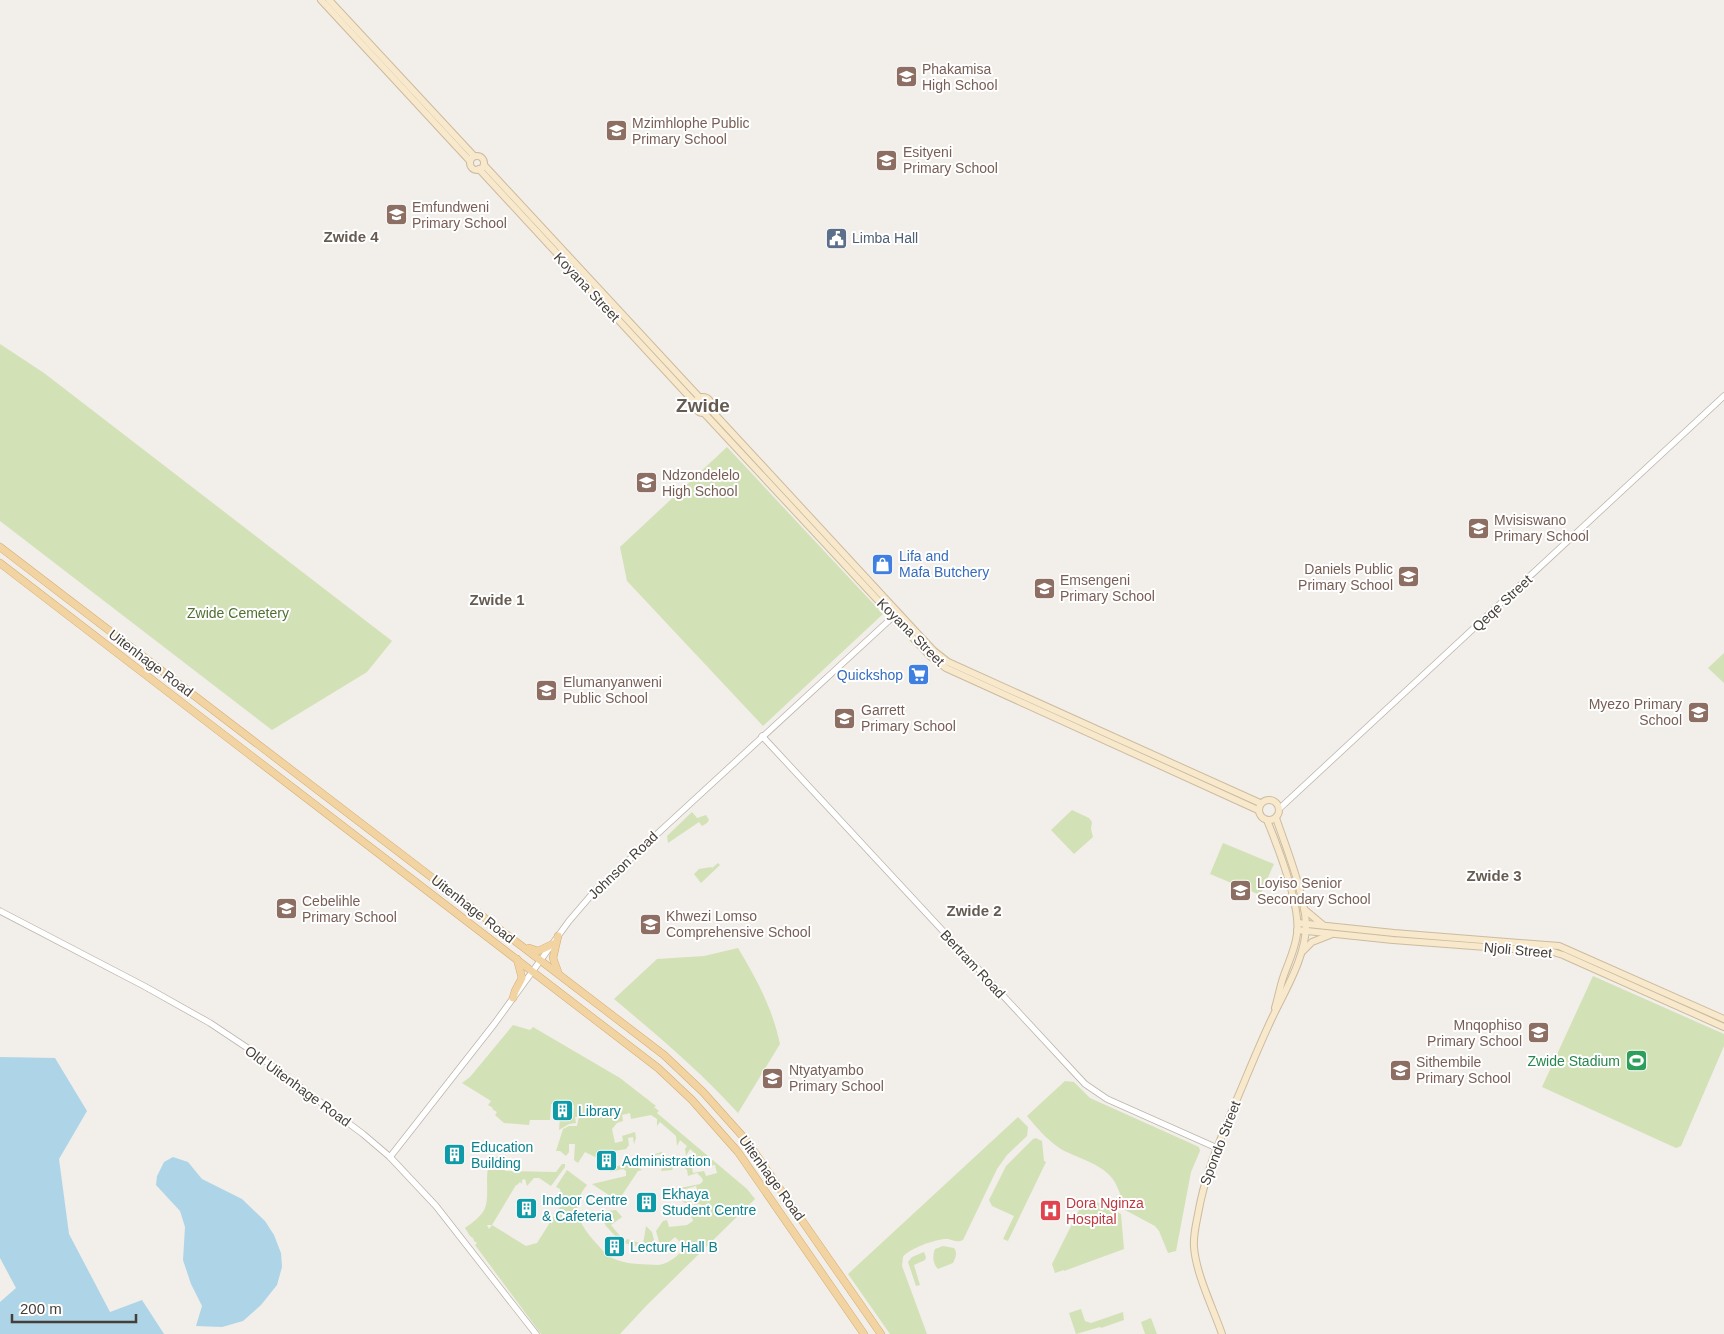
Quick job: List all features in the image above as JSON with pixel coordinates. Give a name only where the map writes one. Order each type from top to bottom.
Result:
[{"type":"main road","name":"Koyana Street","points":[[322,0],[472,159]]},
{"type":"main road","name":"Koyana Street","points":[[329,0],[472,159],[472,168],[482,167]]},
{"type":"main road","name":"Koyana Street","points":[[472,159],[479,156],[483,158],[482,167],[698,401],[698,410],[703,412],[895,614],[934,651],[958,667],[1259,807]]},
{"type":"main road","name":"Koyana Street","points":[[698,401],[704,397],[708,399],[711,403],[710,409],[895,614]]},
{"type":"main road","points":[[703,412],[710,409]]},
{"type":"main road","name":"Uitenhage Road","points":[[0,547],[664,1055],[726,1117],[762,1162],[881,1334]]},
{"type":"main road","name":"Uitenhage Road","points":[[0,563],[658,1068],[692,1100],[749,1166],[864,1334]]},
{"type":"main road","points":[[1264,800],[1276,802],[1279,809],[1276,818],[1267,820],[1260,816],[1259,807],[1264,800]]},
{"type":"main road","name":"Spondo Street","points":[[1222,1334],[1195,1258],[1194,1236],[1203,1185],[1217,1148],[1301,953],[1306,927],[1303,908],[1276,818]]},
{"type":"main road","name":"Spondo Street","points":[[1267,820],[1295,904],[1298,926],[1295,943],[1282,979],[1274,1014]]},
{"type":"main road","points":[[1303,908],[1324,926]]},
{"type":"main road","name":"Njoli Street","points":[[1298,926],[1333,934],[1558,953],[1724,1027]]},
{"type":"main road","name":"Njoli Street","points":[[1306,927],[1324,926],[1559,946],[1724,1019]]},
{"type":"main road","points":[[1301,953],[1312,942],[1333,934]]},
{"type":"main road","points":[[558,936],[553,958],[559,974]]},
{"type":"main road","points":[[523,947],[538,951],[553,944]]},
{"type":"main road","points":[[513,998],[522,978],[517,959]]},
{"type":"street","name":"Qeqe Street","points":[[1279,809],[1724,396]]},
{"type":"street","name":"Johnson Road","points":[[390,1157],[534,972],[577,911],[600,885],[895,614]]},
{"type":"street","name":"Bertram Road","points":[[762,736],[1085,1084],[1107,1099],[1217,1148]]},
{"type":"street","name":"Old Uitenhage Road","points":[[0,911],[136,981],[210,1023],[332,1110],[390,1157],[436,1206],[536,1334]]},
{"type":"green space","name":"Zwide Cemetery","points":[[0,344],[44,373],[392,641],[367,672],[272,730],[0,521]]},
{"type":"green space","points":[[727,447],[883,614],[763,726],[627,581],[620,547]]},
{"type":"green space","points":[[1724,653],[1724,683],[1708,668]]},
{"type":"green space","points":[[1072,810],[1089,818],[1092,822],[1093,837],[1074,854],[1051,830]]},
{"type":"green space","points":[[692,812],[697,818],[706,815],[709,820],[702,826],[699,822],[668,843],[667,836]]},
{"type":"green space","points":[[1223,843],[1274,864],[1260,895],[1210,874]]},
{"type":"green space","points":[[718,863],[720,865],[701,883],[694,874],[699,869],[712,868]]},
{"type":"green space","points":[[738,948],[763,994],[773,1018],[780,1044],[738,1113],[693,1068],[614,999],[657,959],[704,956]]},
{"type":"green space","name":"Zwide Stadium","points":[[1593,976],[1724,1034],[1724,1046],[1681,1146],[1676,1148],[1542,1087]]},
{"type":"green space","points":[[513,1025],[530,1030],[533,1027],[620,1078],[656,1106],[654,1107],[659,1111],[657,1113],[747,1189],[755,1199],[620,1334],[541,1334],[475,1245],[477,1243],[465,1228],[474,1222],[484,1211],[487,1201],[488,1167],[491,1161],[497,1157],[506,1155],[505,1171],[556,1172],[562,1164],[565,1164],[565,1167],[551,1186],[539,1178],[534,1178],[527,1186],[525,1179],[522,1180],[522,1184],[520,1182],[516,1185],[492,1225],[526,1246],[537,1243],[563,1202],[560,1189],[556,1187],[567,1170],[587,1185],[578,1201],[577,1208],[581,1222],[590,1236],[603,1251],[614,1259],[638,1264],[663,1264],[680,1253],[685,1247],[675,1237],[661,1249],[656,1231],[663,1221],[667,1220],[669,1227],[687,1225],[693,1221],[689,1216],[686,1217],[685,1214],[703,1209],[700,1204],[694,1205],[693,1201],[685,1203],[678,1198],[680,1195],[695,1192],[686,1195],[684,1199],[686,1202],[707,1196],[704,1191],[697,1191],[696,1186],[679,1191],[675,1189],[700,1184],[703,1181],[697,1173],[688,1176],[687,1170],[684,1167],[661,1171],[663,1166],[671,1160],[672,1164],[696,1158],[696,1154],[690,1149],[686,1156],[685,1149],[687,1146],[680,1140],[677,1146],[676,1136],[660,1122],[657,1126],[657,1119],[651,1115],[631,1119],[630,1113],[622,1115],[623,1121],[617,1123],[612,1129],[615,1143],[623,1141],[622,1136],[635,1132],[634,1144],[633,1137],[628,1138],[629,1145],[626,1149],[609,1152],[599,1159],[585,1152],[578,1163],[574,1160],[575,1144],[569,1144],[569,1152],[566,1156],[560,1151],[556,1151],[563,1129],[569,1126],[577,1126],[579,1117],[575,1117],[576,1123],[569,1124],[559,1130],[560,1118],[573,1118],[574,1105],[551,1104],[550,1120],[530,1120],[529,1125],[504,1123],[495,1115],[497,1112],[488,1105],[491,1101],[462,1083],[470,1077]],"holes":[[[700,1157],[706,1162],[707,1166],[715,1165],[717,1173],[706,1176],[704,1171],[693,1173],[691,1162],[698,1160]]]},
{"type":"green space","points":[[1065,1081],[1074,1082],[1090,1098],[1199,1147],[1200,1151],[1191,1172],[1176,1251],[1168,1253],[1155,1226],[1125,1210],[1117,1185],[1107,1173],[1101,1168],[1061,1149],[1043,1134],[1027,1116]]},
{"type":"green space","points":[[1018,1117],[1028,1127],[1027,1136],[1007,1155],[997,1169],[963,1240],[943,1239],[930,1242],[903,1257],[902,1266],[927,1334],[890,1334],[848,1274]]},
{"type":"green space","points":[[1036,1138],[1042,1141],[1044,1161],[1046,1162],[1008,1241],[1003,1239],[1014,1216],[992,1206],[989,1200],[1006,1166]]},
{"type":"green space","points":[[662,1152],[666,1160],[664,1162],[662,1154],[655,1155],[655,1159],[643,1161],[639,1168],[642,1170],[638,1171],[618,1201],[592,1184],[626,1176],[626,1171],[623,1169],[610,1172],[610,1170],[613,1167],[626,1164],[625,1162],[639,1160]]},
{"type":"green space","points":[[1091,1199],[1121,1214],[1124,1249],[1055,1273],[1052,1264],[1080,1208],[1087,1210]]},
{"type":"green space","points":[[616,1210],[622,1217],[611,1225],[620,1236],[618,1239],[606,1226],[598,1212]]},
{"type":"green space","points":[[646,1226],[652,1232],[657,1252],[624,1243],[627,1239],[643,1244]]},
{"type":"green space","points":[[943,1246],[954,1248],[956,1255],[953,1263],[938,1269],[934,1262],[934,1252],[935,1249]]},
{"type":"green space","points":[[924,1252],[925,1260],[914,1265],[920,1285],[916,1286],[908,1262],[912,1257]]},
{"type":"green space","points":[[1081,1309],[1085,1321],[1091,1323],[1123,1312],[1124,1320],[1076,1334],[1069,1313]]},
{"type":"green space","points":[[1151,1318],[1157,1334],[1145,1334],[1141,1322]]},
{"type":"water","points":[[0,1057],[55,1058],[87,1111],[59,1159],[69,1234],[110,1312],[142,1300],[164,1334],[0,1334],[0,1302],[16,1288],[0,1258]]},
{"type":"water","points":[[173,1157],[188,1162],[202,1179],[242,1199],[265,1221],[274,1235],[281,1253],[282,1267],[277,1285],[261,1305],[243,1321],[222,1327],[196,1326],[202,1306],[191,1284],[183,1260],[185,1227],[180,1211],[156,1185],[157,1176],[164,1162]]},
{"type":"place","name":"Phakamisa High School","points":[[906,77]]},
{"type":"place","name":"Mzimhlophe Public Primary School","points":[[616,131]]},
{"type":"place","name":"Esityeni Primary School","points":[[887,160]]},
{"type":"place","name":"Emfundweni Primary School","points":[[396,215]]},
{"type":"place","name":"Limba Hall","points":[[836,238]]},
{"type":"place","name":"Ndzondelelo High School","points":[[646,483]]},
{"type":"place","name":"Mvisiswano Primary School","points":[[1478,528]]},
{"type":"place","name":"Lifa and Mafa Butchery","points":[[883,564]]},
{"type":"place","name":"Daniels Public Primary School","points":[[1409,577]]},
{"type":"place","name":"Emsengeni Primary School","points":[[1044,588]]},
{"type":"place","name":"Quickshop","points":[[919,675]]},
{"type":"place","name":"Elumanyanweni Public School","points":[[547,690]]},
{"type":"place","name":"Myezo Primary School","points":[[1698,712]]},
{"type":"place","name":"Garrett Primary School","points":[[845,718]]},
{"type":"place","name":"Loyiso Senior Secondary School","points":[[1241,891]]},
{"type":"place","name":"Cebelihle Primary School","points":[[286,909]]},
{"type":"place","name":"Khwezi Lomso Comprehensive School","points":[[650,924]]},
{"type":"place","name":"Mnqophiso Primary School","points":[[1538,1033]]},
{"type":"place","name":"Zwide Stadium","points":[[1636,1061]]},
{"type":"place","name":"Sithembile Primary School","points":[[1400,1070]]},
{"type":"place","name":"Ntyatyambo Primary School","points":[[773,1078]]},
{"type":"place","name":"Library","points":[[562,1111]]},
{"type":"place","name":"Education Building","points":[[455,1155]]},
{"type":"place","name":"Administration","points":[[606,1161]]},
{"type":"place","name":"Ekhaya Student Centre","points":[[646,1202]]},
{"type":"place","name":"Indoor Centre & Cafeteria","points":[[526,1208]]},
{"type":"place","name":"Dora Nginza Hospital","points":[[1050,1211]]},
{"type":"place","name":"Lecture Hall B","points":[[614,1247]]},
{"type":"district","name":"Zwide 4","points":[[351,237]]},
{"type":"district","name":"Zwide","points":[[703,405]]},
{"type":"district","name":"Zwide 1","points":[[497,600]]},
{"type":"district","name":"Zwide 3","points":[[1494,876]]},
{"type":"district","name":"Zwide 2","points":[[974,911]]}]
